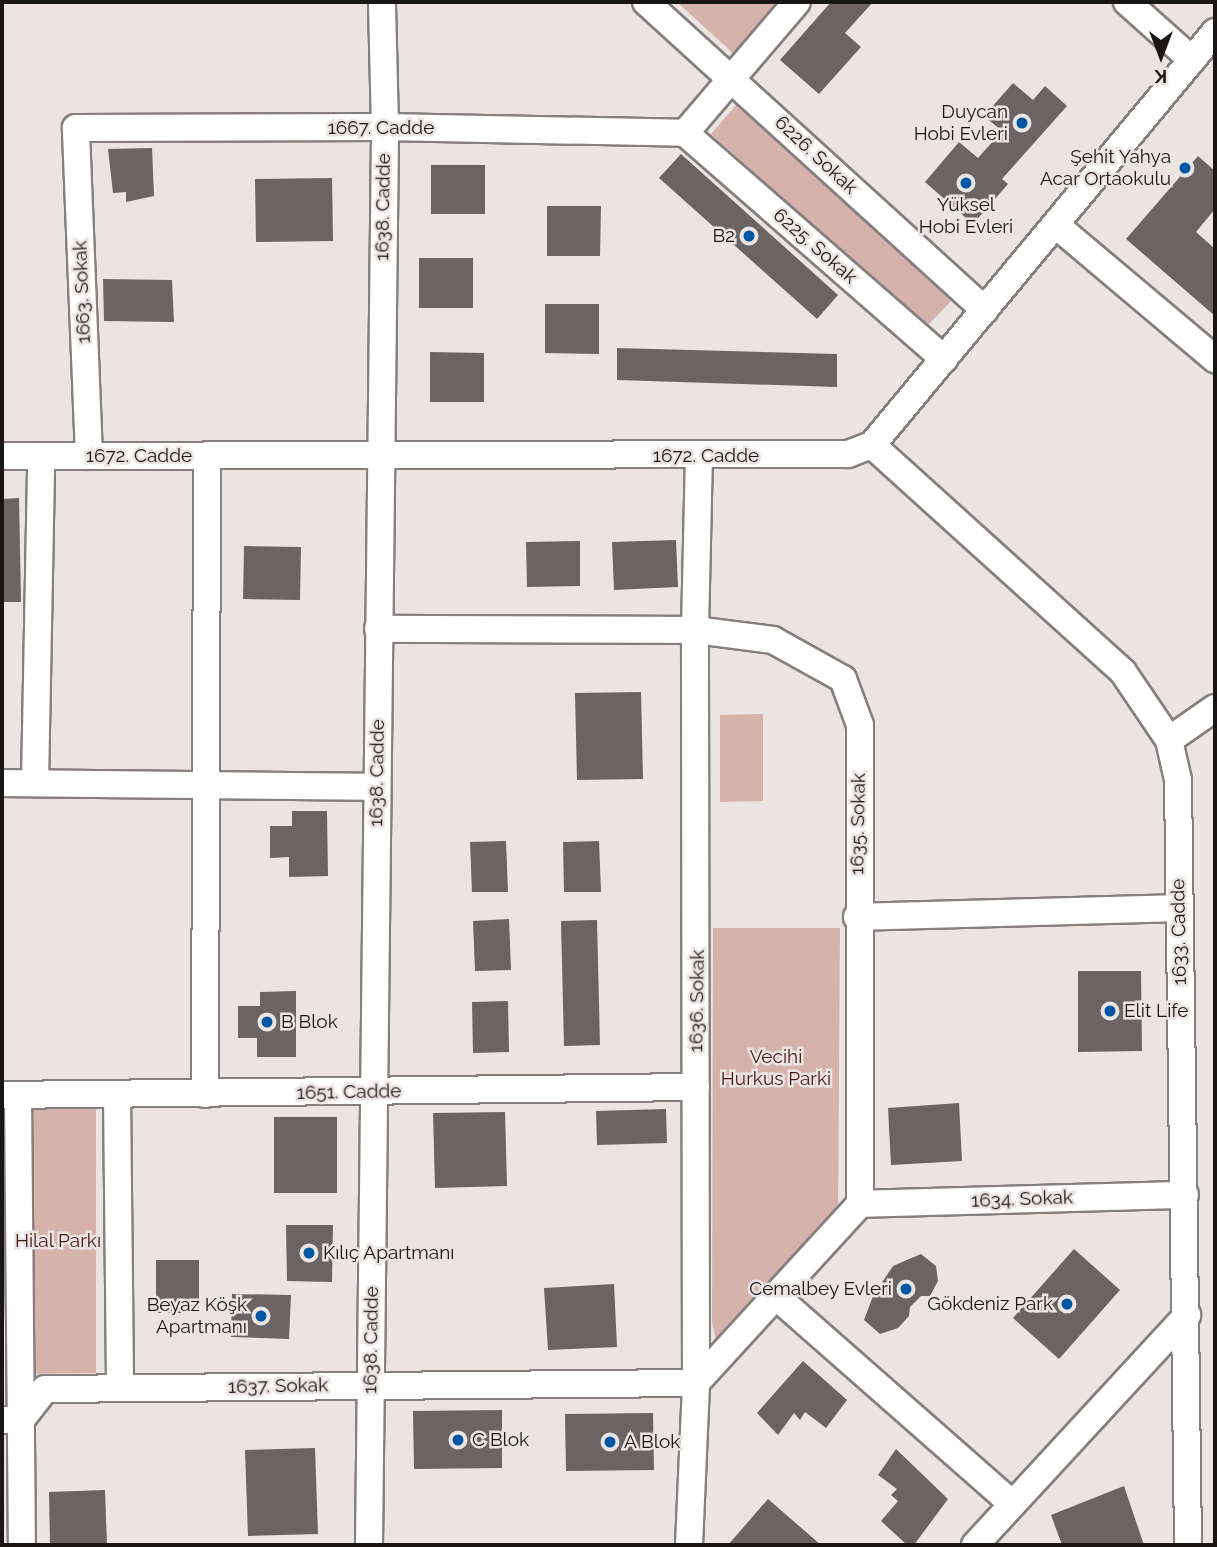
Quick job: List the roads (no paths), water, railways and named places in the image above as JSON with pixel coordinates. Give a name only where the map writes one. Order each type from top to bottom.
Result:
[{"type":"street","name":"1638. Cadde","points":[[369,1545],[379,454],[385,127],[382,2]]},
{"type":"street","name":"6226. Sokak","points":[[646,2],[733,78],[985,310]]},
{"type":"street","points":[[685,133],[797,2]]},
{"type":"street","points":[[1127,2],[1192,60]]},
{"type":"street","points":[[872,445],[1057,226],[1215,32]]},
{"type":"street","name":"1667. Cadde","points":[[76,128],[385,127],[685,133]]},
{"type":"street","name":"1663. Sokak","points":[[76,128],[89,456]]},
{"type":"street","name":"6225. Sokak","points":[[685,133],[944,359]]},
{"type":"street","points":[[1057,226],[1215,359]]},
{"type":"street","name":"1672. Cadde","points":[[2,456],[699,456],[848,454],[872,445]]},
{"type":"street","name":"1633. Cadde","points":[[872,445],[1123,672],[1169,740],[1178,780],[1188,1545]]},
{"type":"street","points":[[35,783],[41,456]]},
{"type":"street","points":[[205,1094],[207,456]]},
{"type":"street","name":"1636. Sokak","points":[[689,1545],[696,1383],[695,630],[699,456]]},
{"type":"street","name":"1635. Sokak","points":[[378,629],[695,630],[773,640],[843,679],[860,725],[857,917],[860,1204]]},
{"type":"street","points":[[1169,740],[1215,708]]},
{"type":"street","points":[[2,783],[377,787]]},
{"type":"street","points":[[857,917],[1179,908]]},
{"type":"street","name":"1651. Cadde","points":[[10,1095],[695,1087]]},
{"type":"street","points":[[117,1094],[120,1388]]},
{"type":"street","points":[[10,1095],[12,1420],[22,1545]]},
{"type":"street","name":"1634. Sokak","points":[[860,1204],[1185,1195]]},
{"type":"street","points":[[696,1383],[778,1298],[860,1204]]},
{"type":"street","points":[[778,1298],[1010,1502]]},
{"type":"street","points":[[975,1545],[1010,1502],[1187,1315]]},
{"type":"street","name":"1637. Sokak","points":[[12,1420],[45,1389],[696,1383]]},
{"type":"place","name":"Duycan Hobi Evleri","points":[[1022,123]]},
{"type":"place","name":"Şehit Yahya Acar Ortaokulu","points":[[1185,168]]},
{"type":"place","name":"Yüksel Hobi Evleri","points":[[966,183]]},
{"type":"place","name":"B2","points":[[749,236]]},
{"type":"place","name":"Elit Life","points":[[1110,1011]]},
{"type":"place","name":"B Blok","points":[[267,1022]]},
{"type":"place","name":"Kılıç Apartmanı","points":[[309,1253]]},
{"type":"place","name":"Cemalbey Evleri","points":[[906,1289]]},
{"type":"place","name":"Gökdeniz Park","points":[[1067,1304]]},
{"type":"place","name":"Beyaz Köşk Apartmanı","points":[[261,1316]]},
{"type":"place","name":"C Blok","points":[[458,1440]]},
{"type":"place","name":"A Blok","points":[[610,1442]]},
{"type":"park label","name":"Vecihi Hurkus Parki","points":[[776,1068]]},
{"type":"park label","name":"Hilal Parkı","points":[[58,1241]]}]
